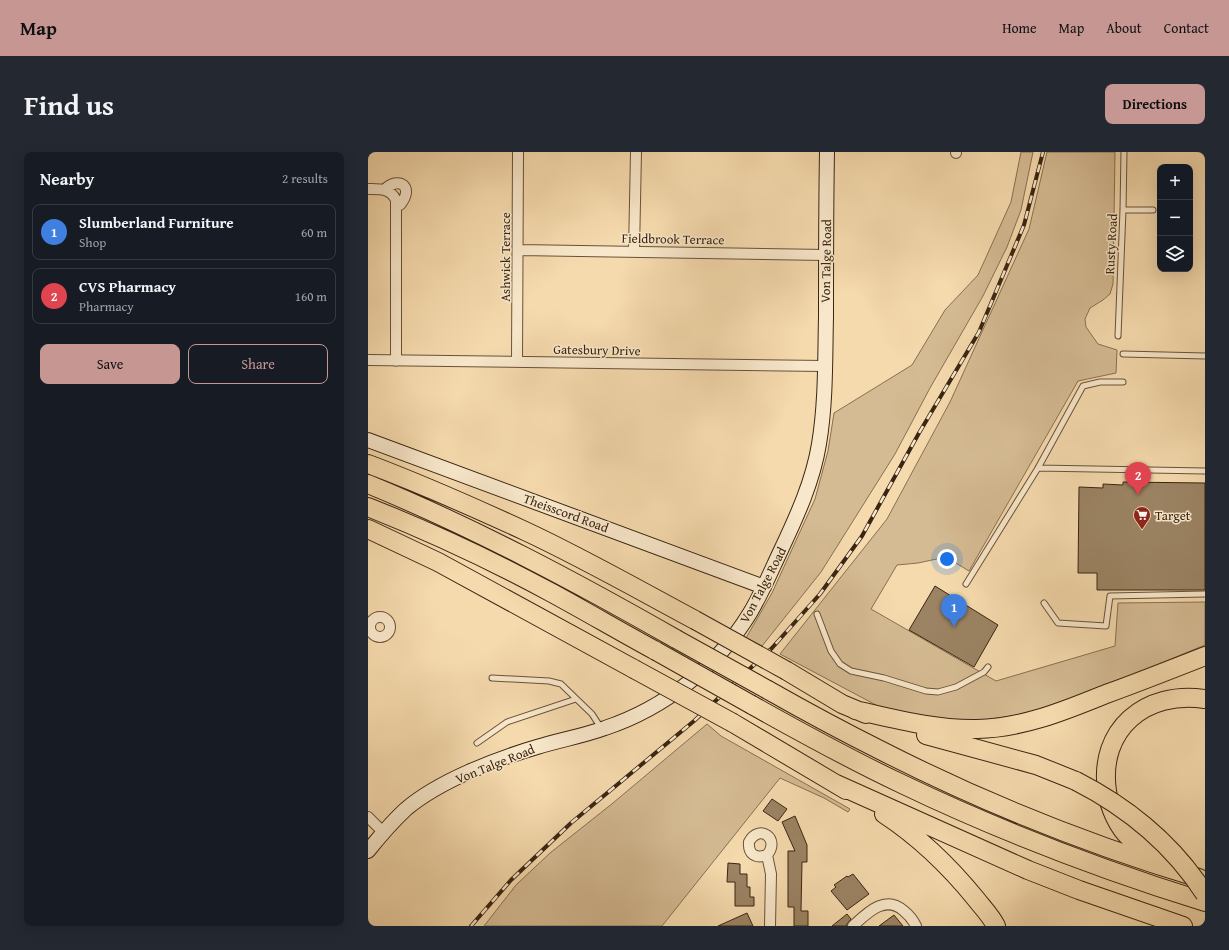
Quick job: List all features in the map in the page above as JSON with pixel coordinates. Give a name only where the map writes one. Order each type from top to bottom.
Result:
[{"type":"highway","points":[[368,464],[526,531],[576,556],[695,620],[855,710],[915,732],[1036,765],[1076,781],[1098,792],[1132,814],[1167,846],[1186,867],[1205,894]]},
{"type":"highway","points":[[368,484],[438,514],[521,554],[881,751],[970,793],[1039,822],[1132,856],[1205,879]]},
{"type":"highway","points":[[368,507],[428,532],[510,571],[822,744],[903,785],[986,822],[1077,858],[1148,884],[1205,902]]},
{"type":"highway","points":[[368,529],[438,562],[733,723],[836,784],[902,826],[936,856],[962,882],[996,926]]},
{"type":"highway","points":[[855,710],[939,728],[978,729],[1016,725],[1051,716],[1205,656]]},
{"type":"highway","points":[[1183,873],[1166,858],[1150,851],[1130,838],[1116,821],[1108,800],[1105,779],[1107,758],[1114,740],[1125,723],[1143,709],[1161,701],[1181,697],[1205,699]]},
{"type":"highway","points":[[836,784],[1028,870],[1087,893],[1183,926]]},
{"type":"street","name":"Ashwick Terrace","points":[[518,152],[518,362]]},
{"type":"street","points":[[634,251],[636,152]]},
{"type":"street","name":"Von Talge Road","points":[[368,851],[383,832],[408,808],[441,786],[458,777],[524,751],[618,724],[651,709],[692,681],[723,650],[750,613],[764,587],[798,512],[810,480],[819,447],[825,392],[827,152]]},
{"type":"street","points":[[384,190],[387,187],[397,183],[405,186],[407,191],[406,195],[400,205],[397,205]]},
{"type":"street","points":[[368,188],[384,190],[393,194],[397,205],[396,361]]},
{"type":"street","name":"Fieldbrook Terrace","points":[[519,250],[826,255]]},
{"type":"street","name":"Gatesbury Drive","points":[[368,360],[825,366]]},
{"type":"street","name":"Theisscord Road","points":[[368,440],[764,587]]},
{"type":"street","points":[[368,817],[383,832]]},
{"type":"street","points":[[767,855],[771,874],[770,926]]},
{"type":"street","points":[[853,926],[867,913],[887,904],[895,905],[901,908],[909,915],[916,926]]},
{"type":"lane","name":"Rusty Road","points":[[1118,336],[1124,152]]},
{"type":"lane","points":[[1123,210],[1153,210]]},
{"type":"lane","points":[[1123,354],[1205,356]]},
{"type":"lane","points":[[966,584],[1038,468],[1083,386],[1100,382],[1124,382]]},
{"type":"lane","points":[[1038,468],[1205,471]]},
{"type":"lane","points":[[1044,603],[1058,623],[1106,626],[1110,596],[1205,594]]},
{"type":"lane","points":[[817,614],[831,651],[840,664],[851,671],[884,678],[926,691],[938,692],[956,687],[984,672],[988,667]]},
{"type":"lane","points":[[492,678],[549,681],[561,684],[592,714],[602,729]]},
{"type":"lane","points":[[477,743],[507,722],[576,699]]},
{"type":"shaded area","points":[[1021,152],[1033,152],[1021,210],[1007,247],[983,296],[930,388],[895,454],[821,572],[762,646],[746,638],[772,593],[815,499],[828,451],[834,413],[912,365],[945,310],[978,275],[1011,202]]},
{"type":"shaded area","points":[[1047,152],[1115,152],[1113,284],[1110,294],[1090,308],[1085,319],[1086,327],[1098,344],[1117,350],[1116,373],[1078,381],[969,571],[946,557],[918,563],[897,565],[871,609],[996,681],[1115,646],[1118,603],[1205,602],[1205,645],[1046,711],[963,723],[891,713],[780,654],[887,519],[950,402],[1029,229]]},
{"type":"shaded area","points":[[707,724],[721,736],[850,809],[848,812],[824,798],[780,778],[662,926],[484,926],[516,885],[550,853],[613,803]]},
{"type":"building","name":"Target","points":[[1123,482],[1205,483],[1205,590],[1097,590],[1097,573],[1078,573],[1079,487],[1103,488],[1103,484],[1123,485]]},
{"type":"building","points":[[935,586],[998,625],[974,667],[909,630]]},
{"type":"building","points":[[772,799],[787,809],[778,821],[763,811]]},
{"type":"building","points":[[795,816],[807,845],[807,862],[802,862],[801,911],[808,911],[808,926],[794,926],[794,907],[788,907],[788,851],[795,851],[782,822]]},
{"type":"building","points":[[728,863],[740,864],[740,874],[747,874],[747,887],[750,887],[750,897],[754,897],[754,906],[735,906],[735,882],[727,882]]},
{"type":"building","points":[[853,874],[869,894],[847,910],[831,891],[836,887],[834,885],[847,876],[848,877]]},
{"type":"building","points":[[747,913],[753,926],[718,926]]},
{"type":"building","points":[[847,914],[851,919],[847,926],[832,926]]},
{"type":"building","points":[[894,915],[903,926],[879,926]]},
{"type":"railway","points":[[471,926],[511,880],[571,823],[694,721],[772,648],[820,594],[862,536],[919,433],[979,332],[1024,225],[1043,152]]},
{"type":"place","name":"CVS Pharmacy","points":[[1138,495]]},
{"type":"place","name":"Target","points":[[1142,530]]},
{"type":"place","name":"Slumberland Furniture","points":[[954,627]]}]
